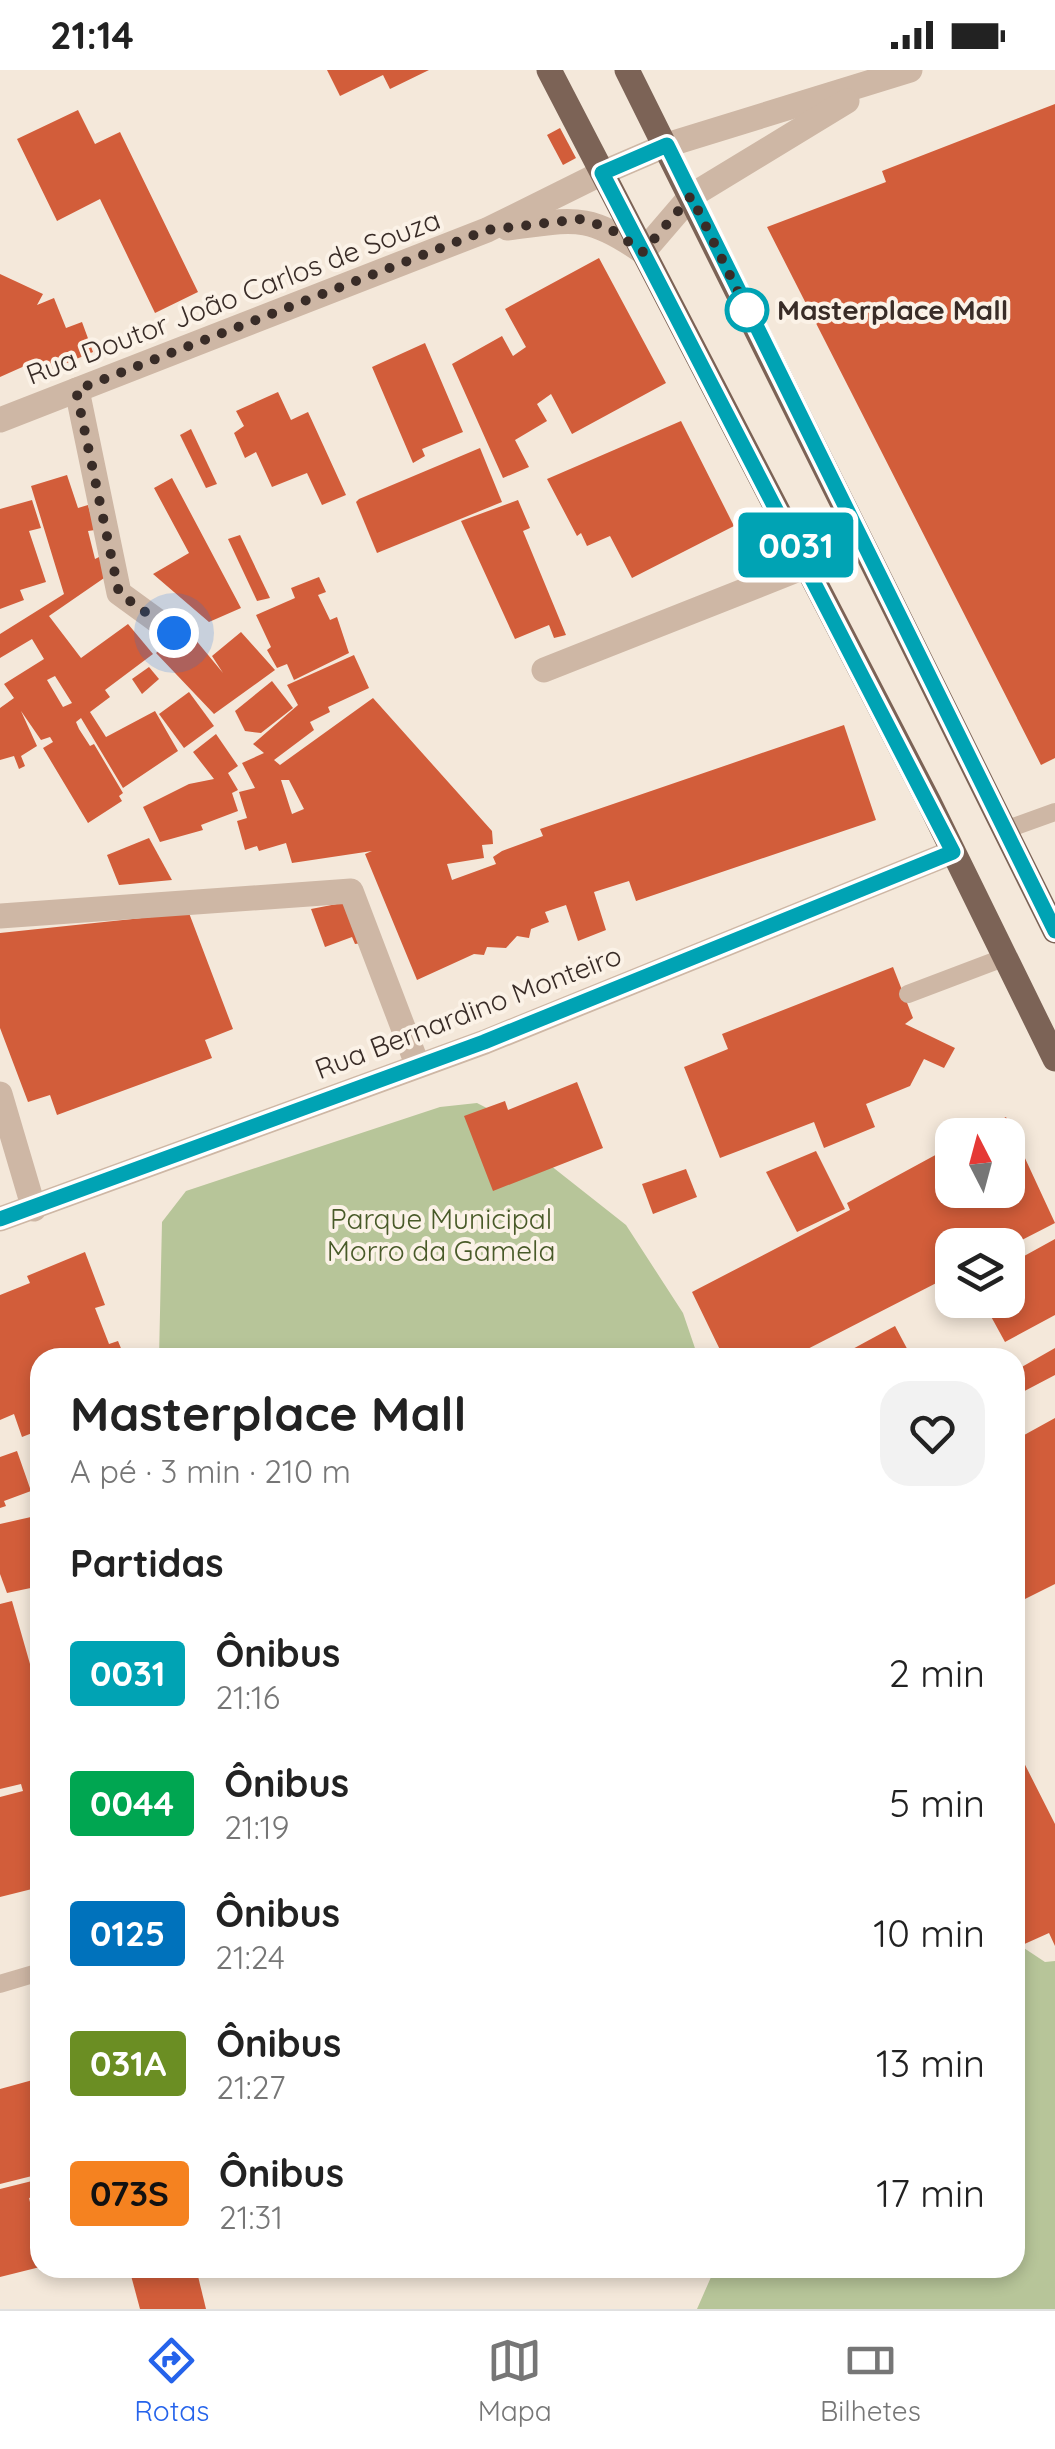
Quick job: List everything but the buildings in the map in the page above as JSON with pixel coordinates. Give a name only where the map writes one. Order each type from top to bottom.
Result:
[{"type":"main road","points":[[549,70],[807,566],[1055,1059]]},
{"type":"main road","points":[[626,70],[667,145],[1055,932]]},
{"type":"street","name":"Rua Doutor João Carlos de Souza","points":[[0,420],[487,230],[667,145],[910,70]]},
{"type":"street","name":"Rua Doutor João Carlos de Souza","points":[[487,230],[581,219],[609,228],[643,252],[691,196],[881,80]]},
{"type":"street","points":[[76,390],[119,593],[174,633]]},
{"type":"street","points":[[544,670],[807,566]]},
{"type":"street","name":"Rua Bernardino Monteiro","points":[[0,1219],[484,1042],[953,852]]},
{"type":"street","points":[[0,916],[351,891],[417,1064]]},
{"type":"street","points":[[0,1094],[34,1209]]},
{"type":"lane","points":[[1005,830],[1055,812]]},
{"type":"lane","points":[[908,994],[1003,958]]},
{"type":"lane","points":[[0,1984],[30,1975]]},
{"type":"green space","name":"Parque Municipal Morro da Gamela","points":[[477,1103],[510,1120],[536,1154],[626,1225],[683,1313],[695,1348],[159,1348],[162,1222],[186,1191],[440,1107]]},
{"type":"green space","points":[[1025,1949],[1045,1962],[1055,1961],[1055,2309],[697,2309],[711,2278],[1025,2278]]},
{"type":"bus line","name":"0031","points":[[0,1219],[484,1042],[953,852],[602,173],[667,145],[1055,931]]},
{"type":"place","name":"Masterplace Mall","points":[[747,310]]},
{"type":"route","points":[[174,633],[119,593],[76,390],[487,230],[581,219],[609,228],[643,252],[691,196],[747,310]]}]
